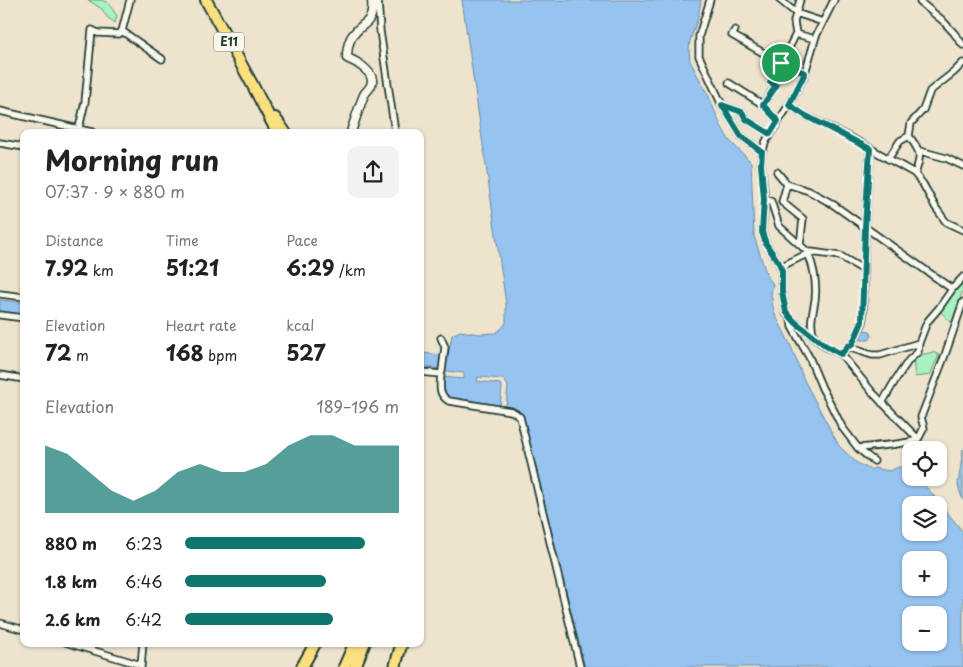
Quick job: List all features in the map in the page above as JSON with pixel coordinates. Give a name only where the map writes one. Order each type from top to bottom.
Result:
[{"type":"highway","name":"E11","points":[[206,0],[275,129]]},
{"type":"highway","points":[[252,84],[283,129]]},
{"type":"highway","points":[[302,667],[313,647]]},
{"type":"highway","points":[[344,667],[353,647]]},
{"type":"highway","points":[[355,667],[364,647]]},
{"type":"highway","points":[[395,667],[401,647]]},
{"type":"main road","points":[[352,129],[365,93],[371,86],[372,81],[370,75],[361,65],[347,58],[347,50],[351,38],[369,20],[373,8],[372,0]]},
{"type":"street","points":[[78,129],[85,102],[92,30],[98,33],[119,34],[122,31],[130,0]]},
{"type":"street","points":[[378,0],[380,31],[394,129]]},
{"type":"street","points":[[710,0],[700,36],[699,56],[722,105],[741,136],[762,152]]},
{"type":"street","points":[[780,0],[796,13],[823,22]]},
{"type":"street","points":[[763,105],[776,86],[770,82],[796,34],[794,20],[800,0]]},
{"type":"street","points":[[834,0],[815,38],[805,73],[789,105],[766,141],[762,152],[761,165],[764,199],[762,232],[766,244],[782,271],[782,292],[786,312],[796,323],[826,346],[841,354],[882,403],[918,438]]},
{"type":"street","points":[[920,0],[942,20],[963,45]]},
{"type":"street","points":[[735,30],[732,36],[781,63],[805,73]]},
{"type":"street","points":[[122,31],[162,59]]},
{"type":"street","points":[[796,34],[815,38]]},
{"type":"street","points":[[914,174],[920,161],[920,151],[909,136],[911,123],[923,110],[930,90],[963,63]]},
{"type":"street","points":[[729,83],[763,105],[778,121]]},
{"type":"street","points":[[722,105],[742,112],[746,119],[770,134]]},
{"type":"street","points":[[789,105],[914,174],[923,184],[946,222],[963,230]]},
{"type":"street","points":[[0,112],[70,129]]},
{"type":"street","points":[[888,159],[900,141],[909,136]]},
{"type":"street","points":[[0,143],[20,146]]},
{"type":"street","points":[[841,354],[848,346],[852,345],[862,322],[870,149]]},
{"type":"street","points":[[920,151],[946,158],[963,166]]},
{"type":"street","points":[[777,172],[787,184],[809,191],[831,203],[952,289]]},
{"type":"street","points":[[787,184],[782,202],[802,219],[800,245]]},
{"type":"street","points":[[764,199],[771,201],[779,226],[809,253],[813,265],[816,291],[811,326],[814,336]]},
{"type":"street","points":[[780,267],[811,252],[840,256],[864,270]]},
{"type":"street","points":[[882,403],[909,360],[918,352],[919,343],[927,322],[963,277]]},
{"type":"street","points":[[0,294],[20,296]]},
{"type":"street","points":[[858,448],[884,446],[918,438],[924,428],[921,417],[963,302]]},
{"type":"street","points":[[0,314],[20,317]]},
{"type":"street","points":[[792,319],[792,327],[810,358],[822,388],[842,427],[858,448],[874,460]]},
{"type":"street","points":[[441,338],[445,347],[440,389],[444,399],[511,411],[520,417],[580,667]]},
{"type":"street","points":[[848,346],[872,355],[880,355],[919,343]]},
{"type":"street","points":[[424,372],[442,372]]},
{"type":"street","points":[[0,375],[20,378]]},
{"type":"street","points":[[0,623],[20,629]]},
{"type":"street","points":[[81,647],[141,666],[143,647]]},
{"type":"green space","points":[[88,0],[100,0],[109,4],[117,16],[115,23],[107,17],[102,9]]},
{"type":"green space","points":[[962,283],[963,289],[952,323],[940,311]]},
{"type":"green space","points":[[933,352],[939,355],[930,375],[915,377],[913,357]]},
{"type":"water","points":[[462,0],[701,0],[698,18],[690,41],[690,61],[729,140],[751,162],[754,236],[767,276],[773,284],[771,294],[774,312],[790,344],[804,380],[839,446],[857,463],[871,470],[874,468],[890,471],[898,467],[902,467],[902,486],[924,486],[934,496],[902,496],[902,541],[947,541],[947,512],[963,532],[963,667],[585,667],[525,424],[519,412],[506,407],[508,386],[503,379],[478,377],[477,381],[500,384],[502,387],[500,406],[448,398],[443,388],[442,377],[464,379],[464,373],[445,371],[452,335],[460,331],[479,334],[496,333],[506,323],[506,304]]},
{"type":"water","points":[[0,300],[20,302],[20,314],[0,312]]},
{"type":"water","points":[[861,330],[870,331],[872,336],[869,340],[861,340]]},
{"type":"water","points":[[424,353],[442,355],[440,369],[424,367]]},
{"type":"water","points":[[963,449],[963,500],[958,485]]},
{"type":"route","points":[[781,63],[805,73],[789,105],[806,116],[870,149],[862,322],[852,345],[848,346],[841,354],[826,346],[796,323],[786,312],[782,292],[782,271],[766,244],[762,232],[764,199],[761,165],[762,152],[741,136],[722,105],[742,112],[746,119],[770,134],[778,121],[763,105],[776,86],[770,82],[781,63]]}]
